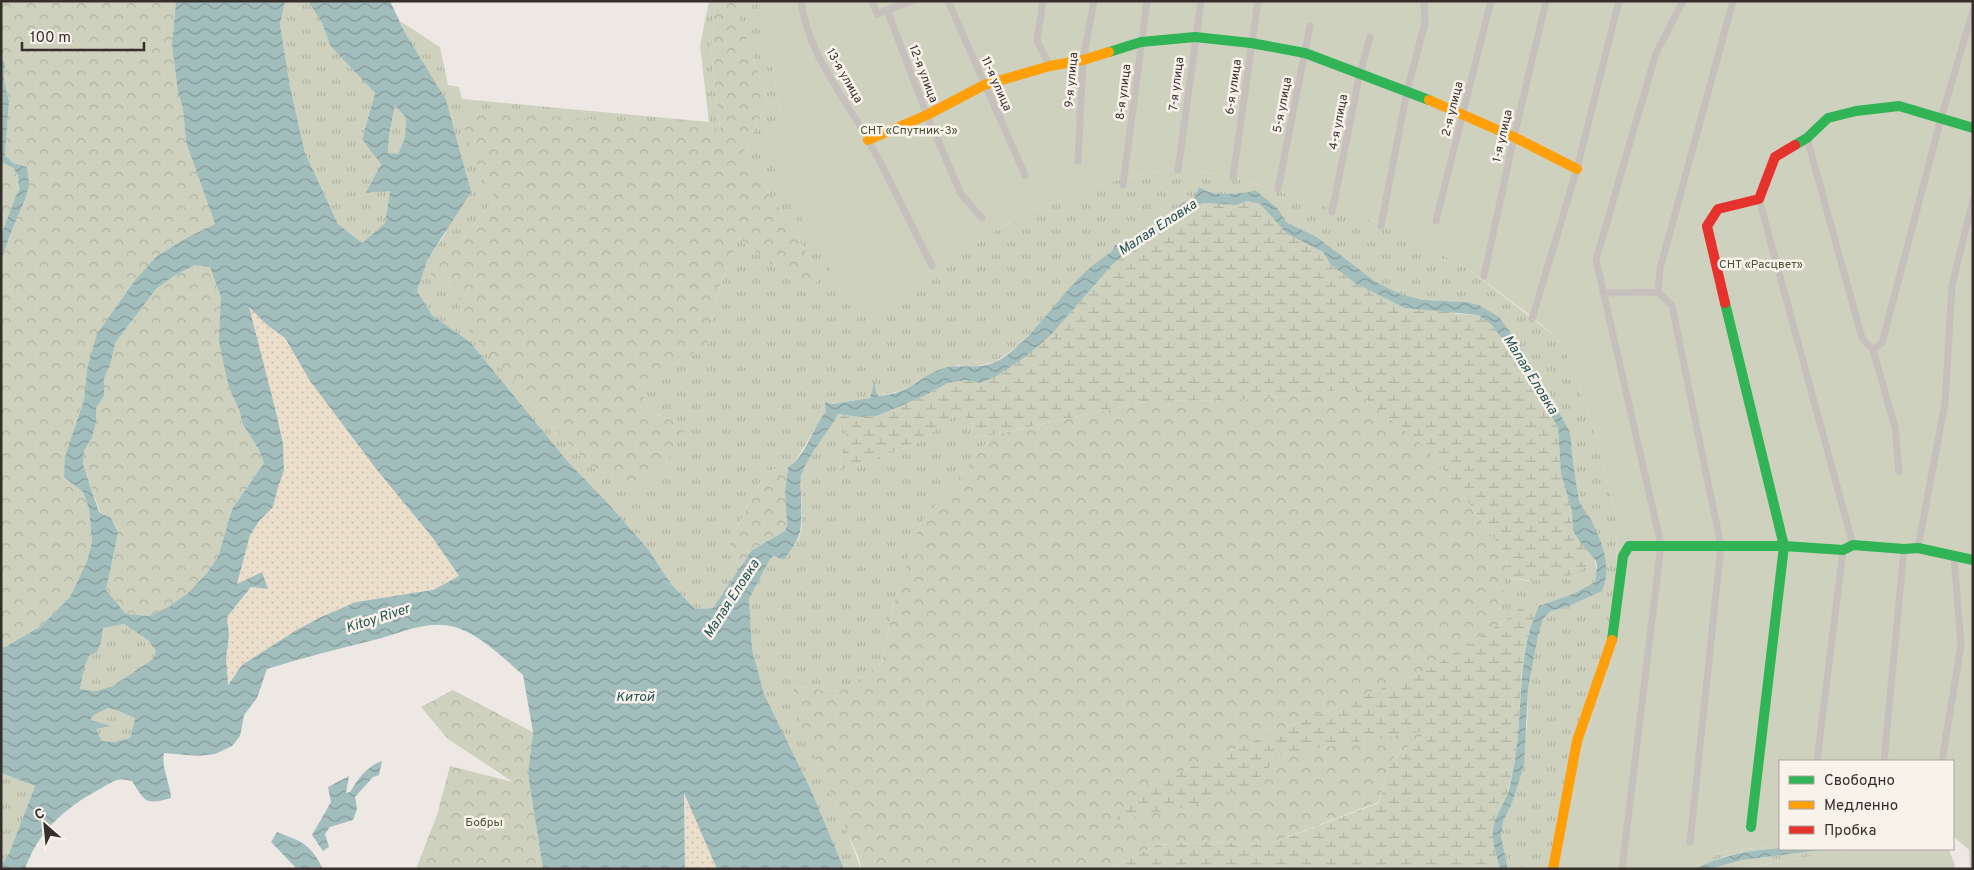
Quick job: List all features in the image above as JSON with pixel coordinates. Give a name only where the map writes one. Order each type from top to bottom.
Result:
[{"type":"street","name":"13-я улица","points":[[801,1],[804,22],[815,50],[868,140],[932,266]]},
{"type":"street","points":[[872,1],[877,14],[913,1]]},
{"type":"street","name":"11-я улица","points":[[948,1],[1025,175]]},
{"type":"street","points":[[1043,1],[1037,41],[1050,66]]},
{"type":"street","name":"9-я улица","points":[[1078,161],[1083,60],[1094,1]]},
{"type":"street","name":"8-я улица","points":[[1123,185],[1147,1]]},
{"type":"street","name":"7-я улица","points":[[1178,170],[1194,37],[1201,1]]},
{"type":"street","name":"6-я улица","points":[[1233,177],[1258,1]]},
{"type":"street","points":[[1382,226],[1408,90],[1426,23],[1424,1]]},
{"type":"street","name":"2-я улица","points":[[1436,221],[1491,1]]},
{"type":"street","name":"1-я улица","points":[[1484,276],[1546,1]]},
{"type":"street","points":[[1532,319],[1577,169],[1619,1]]},
{"type":"street","points":[[1622,869],[1661,545],[1596,260],[1656,53],[1684,1]]},
{"type":"street","points":[[1658,292],[1660,269],[1733,1]]},
{"type":"street","name":"12-я улица","points":[[887,10],[927,115],[961,194],[982,218]]},
{"type":"street","points":[[1873,350],[1882,343],[1941,118],[1973,10]]},
{"type":"street","name":"5-я улица","points":[[1278,189],[1310,26]]},
{"type":"street","points":[[868,140],[927,115],[984,85],[1050,66],[1083,60],[1141,42],[1194,37],[1251,43],[1305,53],[1408,90],[1514,137],[1577,169]]},
{"type":"street","name":"4-я улица","points":[[1332,212],[1360,73],[1370,37]]},
{"type":"street","points":[[1817,760],[1848,548],[1759,198],[1775,157],[1807,138],[1828,118],[1856,111],[1899,106],[1973,128]]},
{"type":"street","points":[[1807,138],[1862,338],[1873,350],[1895,428],[1898,472]]},
{"type":"street","points":[[1751,826],[1784,546],[1707,226],[1718,209],[1759,198]]},
{"type":"street","points":[[1918,548],[1945,403],[1952,286],[1973,199]]},
{"type":"street","points":[[1603,293],[1658,292],[1672,306],[1721,546],[1690,842]]},
{"type":"street","points":[[1554,869],[1577,741],[1611,647],[1623,556],[1630,546],[1918,548],[1973,560]]},
{"type":"street","points":[[1884,760],[1904,549]]},
{"type":"street","points":[[1942,760],[1961,645],[1954,557]]},
{"type":"green space","points":[[1,1],[176,1],[172,45],[178,92],[183,109],[186,142],[215,224],[188,237],[157,256],[136,280],[119,304],[87,369],[84,399],[75,425],[64,477],[83,492],[89,509],[92,542],[87,561],[70,597],[41,626],[5,647],[1,647],[1,261],[26,197],[27,167],[13,163],[5,155],[9,101],[4,80],[5,63],[1,56]]},
{"type":"green space","points":[[285,1],[308,1],[322,23],[330,45],[375,93],[362,138],[381,163],[367,193],[390,191],[385,223],[362,243],[338,224],[305,153],[290,87],[280,24]]},
{"type":"green space","points":[[709,1],[715,1],[711,52],[720,129],[476,162],[495,200],[429,276],[460,284],[529,401],[590,466],[631,490],[688,425],[649,412],[639,384],[707,345],[719,289],[739,238],[812,297],[819,272],[744,152],[768,101],[739,16],[754,1],[768,1],[758,8],[780,112],[761,145],[908,294],[935,266],[1026,213],[1116,180],[1171,169],[1228,175],[1388,226],[1467,268],[1556,337],[1567,353],[1596,436],[1617,519],[1616,645],[1573,778],[1557,869],[1508,869],[1501,836],[1503,822],[1512,803],[1527,727],[1528,689],[1543,619],[1551,611],[1569,606],[1601,591],[1594,528],[1580,501],[1568,428],[1520,346],[1467,302],[1423,300],[1398,293],[1376,282],[1317,237],[1286,222],[1278,213],[1251,192],[1218,194],[1199,187],[1193,200],[1183,202],[1173,212],[1127,241],[1115,245],[1112,251],[1101,259],[1017,347],[995,362],[973,367],[957,365],[900,391],[878,396],[876,393],[876,382],[870,398],[832,404],[815,428],[794,464],[766,471],[729,543],[740,568],[713,608],[695,609],[671,584],[648,549],[606,501],[569,463],[470,342],[432,315],[417,291],[428,259],[446,233],[405,33],[400,21],[440,47],[448,85],[459,87],[462,99],[709,122],[700,46]]},
{"type":"green space","points":[[715,1],[754,1],[739,16],[768,101],[744,152],[819,272],[812,297],[739,238],[719,289],[707,345],[639,384],[649,412],[688,425],[669,458],[631,490],[590,466],[529,401],[460,320],[459,284],[429,276],[495,200],[476,162],[458,109],[720,129],[711,52]]},
{"type":"green space","name":"СНТ «Расцвет»","points":[[768,1],[1973,1],[1973,869],[1970,869],[1969,850],[1954,837],[1954,760],[1779,760],[1779,845],[1722,852],[1689,869],[1557,869],[1573,778],[1616,645],[1617,519],[1596,436],[1567,353],[1556,337],[1467,268],[1388,226],[1228,175],[1171,169],[1116,180],[1026,213],[935,266],[908,294],[881,312],[856,316],[761,145],[780,112],[773,72],[757,8]]},
{"type":"green space","points":[[395,105],[406,118],[405,138],[398,154],[388,154],[389,135]]},
{"type":"green space","points":[[1,162],[15,170],[19,184],[12,211],[1,235]]},
{"type":"green space","points":[[1247,201],[1260,204],[1287,234],[1323,252],[1331,265],[1355,283],[1456,314],[1478,315],[1492,325],[1513,354],[1558,427],[1561,474],[1572,511],[1573,531],[1588,550],[1586,567],[1576,573],[1557,579],[1537,581],[1505,577],[1508,558],[1425,446],[1353,389],[1240,400],[1148,401],[992,435],[973,436],[972,420],[957,414],[916,444],[839,471],[847,431],[838,414],[859,417],[877,416],[924,396],[948,383],[966,380],[980,383],[1051,335],[1112,265],[1147,238],[1178,221],[1187,210],[1203,203],[1236,205]]},
{"type":"green space","points":[[195,265],[210,267],[221,297],[221,317],[229,388],[240,412],[242,423],[259,450],[264,463],[232,509],[218,557],[207,573],[189,592],[170,606],[149,616],[126,614],[106,590],[118,533],[111,518],[100,512],[83,464],[84,451],[92,437],[96,424],[96,408],[104,396],[104,379],[111,362],[115,343],[156,289],[174,276]]},
{"type":"green space","points":[[1353,389],[1425,446],[1508,558],[1498,626],[1429,669],[1135,790],[1253,784],[1282,754],[1432,729],[1391,760],[1379,802],[1269,844],[1206,842],[1157,845],[1109,869],[861,869],[860,861],[802,728],[793,686],[840,692],[882,663],[894,603],[919,526],[993,435],[1148,401],[1240,400]]},
{"type":"green space","points":[[838,414],[847,431],[839,471],[916,444],[957,414],[972,420],[973,436],[993,435],[919,526],[894,603],[882,663],[840,692],[793,686],[861,869],[844,869],[811,790],[764,694],[752,649],[749,599],[770,559],[774,556],[784,560],[799,538],[802,526],[801,479],[808,460]]},
{"type":"green space","points":[[788,467],[785,492],[787,525],[785,531],[752,550],[740,568],[729,543],[766,471]]},
{"type":"green space","points":[[1588,550],[1596,565],[1595,582],[1575,593],[1539,606],[1526,602],[1515,613],[1498,625],[1505,577],[1528,581],[1586,567]]},
{"type":"green space","points":[[1526,601],[1539,606],[1532,623],[1523,659],[1516,753],[1496,848],[1496,858],[1500,869],[1109,869],[1157,845],[1206,842],[1269,844],[1379,803],[1391,760],[1431,730],[1282,754],[1253,784],[1191,806],[1116,820],[1135,790],[1429,669],[1498,625],[1515,613]]},
{"type":"green space","points":[[124,624],[149,640],[156,651],[153,659],[113,686],[96,691],[80,689],[84,668],[89,656],[97,652],[103,628]]},
{"type":"green space","name":"Бобры","points":[[453,690],[533,732],[528,774],[543,869],[416,869],[437,815],[450,766],[513,782],[448,739],[421,707]]},
{"type":"green space","points":[[107,708],[135,718],[130,738],[114,742],[102,741],[96,729],[110,726],[89,720]]},
{"type":"green space","points":[[1,773],[35,786],[9,855],[1,865]]},
{"type":"green space","points":[[1779,845],[1779,848],[1721,857],[1699,867],[1689,869],[1722,852]]},
{"type":"green space","points":[[1822,850],[1849,850],[1737,869],[1710,869],[1742,860]]},
{"type":"green space","points":[[1849,850],[1949,850],[1955,865],[1954,869],[1737,869]]},
{"type":"sand","points":[[248,306],[267,325],[285,338],[310,381],[377,470],[432,537],[459,577],[433,590],[356,602],[295,631],[242,665],[227,686],[226,658],[229,636],[227,617],[252,587],[268,589],[262,572],[237,585],[250,535],[260,520],[273,507],[284,471],[283,443]]},
{"type":"sand","points":[[684,792],[717,869],[685,869]]},
{"type":"water","name":"Китой","points":[[176,1],[285,1],[280,24],[290,87],[305,153],[338,224],[362,243],[385,223],[390,191],[366,193],[381,164],[362,139],[375,93],[330,45],[322,23],[308,1],[390,1],[405,33],[446,100],[471,192],[428,259],[417,291],[432,315],[470,342],[569,463],[606,501],[648,549],[671,584],[695,609],[713,608],[752,550],[785,531],[787,525],[785,492],[788,467],[794,463],[804,450],[826,412],[825,402],[832,404],[870,398],[875,381],[878,396],[893,394],[947,367],[987,365],[1005,357],[1038,326],[1081,276],[1112,251],[1115,245],[1127,241],[1173,212],[1183,202],[1193,200],[1199,187],[1218,194],[1251,192],[1255,190],[1277,208],[1286,222],[1317,237],[1376,282],[1398,293],[1423,300],[1467,302],[1480,306],[1499,317],[1520,346],[1568,428],[1579,499],[1600,539],[1606,565],[1605,582],[1602,591],[1569,606],[1551,611],[1543,619],[1528,689],[1524,765],[1512,803],[1503,822],[1501,836],[1508,869],[1500,869],[1494,846],[1493,831],[1508,791],[1514,764],[1524,659],[1532,623],[1539,606],[1575,593],[1595,582],[1597,566],[1596,561],[1573,531],[1572,511],[1561,474],[1558,427],[1513,354],[1492,325],[1478,315],[1405,308],[1355,283],[1331,265],[1323,252],[1287,234],[1260,204],[1247,201],[1236,205],[1203,203],[1187,210],[1178,221],[1147,238],[1112,265],[1051,335],[1025,357],[995,377],[980,383],[966,380],[948,383],[924,396],[877,416],[859,417],[838,414],[813,452],[801,477],[801,523],[796,543],[784,560],[774,556],[770,559],[749,599],[752,649],[764,694],[811,790],[844,869],[717,869],[684,793],[685,869],[543,869],[528,774],[533,732],[523,675],[492,648],[476,637],[458,628],[436,625],[415,628],[267,669],[257,698],[244,715],[240,736],[232,746],[215,754],[198,756],[164,753],[163,758],[171,798],[156,801],[147,800],[140,794],[132,781],[115,781],[76,804],[55,821],[37,843],[25,869],[1,869],[1,865],[9,854],[35,786],[1,773],[1,647],[5,647],[41,626],[70,597],[87,561],[92,542],[89,509],[83,492],[64,477],[65,457],[84,399],[87,369],[97,334],[136,279],[157,256],[188,237],[215,224],[186,142],[183,109],[178,92],[172,45]],"holes":[[[395,105],[406,118],[405,138],[398,154],[388,153],[389,135]],[[195,265],[210,267],[221,297],[219,341],[229,388],[240,412],[242,423],[259,450],[264,463],[232,509],[218,557],[207,573],[189,592],[170,606],[149,616],[126,614],[106,590],[118,533],[111,518],[99,512],[83,464],[84,451],[92,437],[96,423],[96,408],[104,396],[104,379],[111,362],[115,343],[156,289],[174,276]],[[249,307],[267,325],[285,338],[310,381],[377,470],[432,537],[459,576],[433,590],[356,602],[321,617],[295,631],[242,665],[228,685],[226,658],[229,636],[227,617],[251,587],[268,589],[262,572],[237,584],[250,535],[260,520],[273,507],[284,471],[283,443]],[[124,624],[148,640],[156,651],[153,659],[113,686],[96,691],[80,689],[84,668],[89,656],[97,652],[103,628]],[[108,708],[135,718],[130,738],[114,742],[102,741],[96,729],[112,726],[90,720],[94,715]]]},
{"type":"water","points":[[1,56],[5,63],[4,80],[9,101],[5,155],[13,163],[27,167],[29,184],[26,197],[1,261],[1,235],[19,189],[18,175],[13,168],[1,162]]},
{"type":"water","points":[[382,761],[379,775],[373,777],[355,797],[357,809],[353,820],[330,827],[325,834],[329,847],[323,851],[312,835],[331,802],[328,787],[349,776],[346,793],[350,792],[367,770]]},
{"type":"water","points":[[277,832],[304,844],[314,854],[323,869],[297,869],[271,842]]},
{"type":"water","points":[[1779,848],[1779,850],[1822,850],[1742,860],[1710,869],[1695,869],[1715,860],[1758,850]]},
{"type":"traffic: fast","points":[[1109,52],[1141,42],[1195,37],[1251,43],[1305,53],[1429,100]]},
{"type":"traffic: fast","points":[[1795,145],[1807,138],[1828,118],[1856,111],[1899,106],[1973,128]]},
{"type":"traffic: fast","points":[[1725,303],[1784,546],[1751,827]]},
{"type":"traffic: fast","points":[[1612,640],[1623,556],[1629,546],[1784,546],[1843,550],[1853,545],[1904,549],[1918,548],[1973,560]]},
{"type":"traffic: slow","points":[[868,140],[927,115],[984,85],[1050,66],[1083,60],[1109,52]]},
{"type":"traffic: slow","points":[[1429,100],[1514,137],[1577,169]]},
{"type":"traffic: slow","points":[[1553,869],[1577,741],[1612,640]]},
{"type":"traffic: jam","points":[[1725,303],[1707,226],[1718,209],[1759,199],[1775,157],[1795,145]]},
{"type":"park label","name":"СНТ «Спутник-3»","points":[[909,131]]},
{"type":"water label","name":"Малая Еловка","points":[[1158,228]]},
{"type":"water label","name":"Малая Еловка","points":[[1530,375]]},
{"type":"water label","name":"Малая Еловка","points":[[732,599]]},
{"type":"water label","name":"Kitoy River","points":[[378,619]]}]
